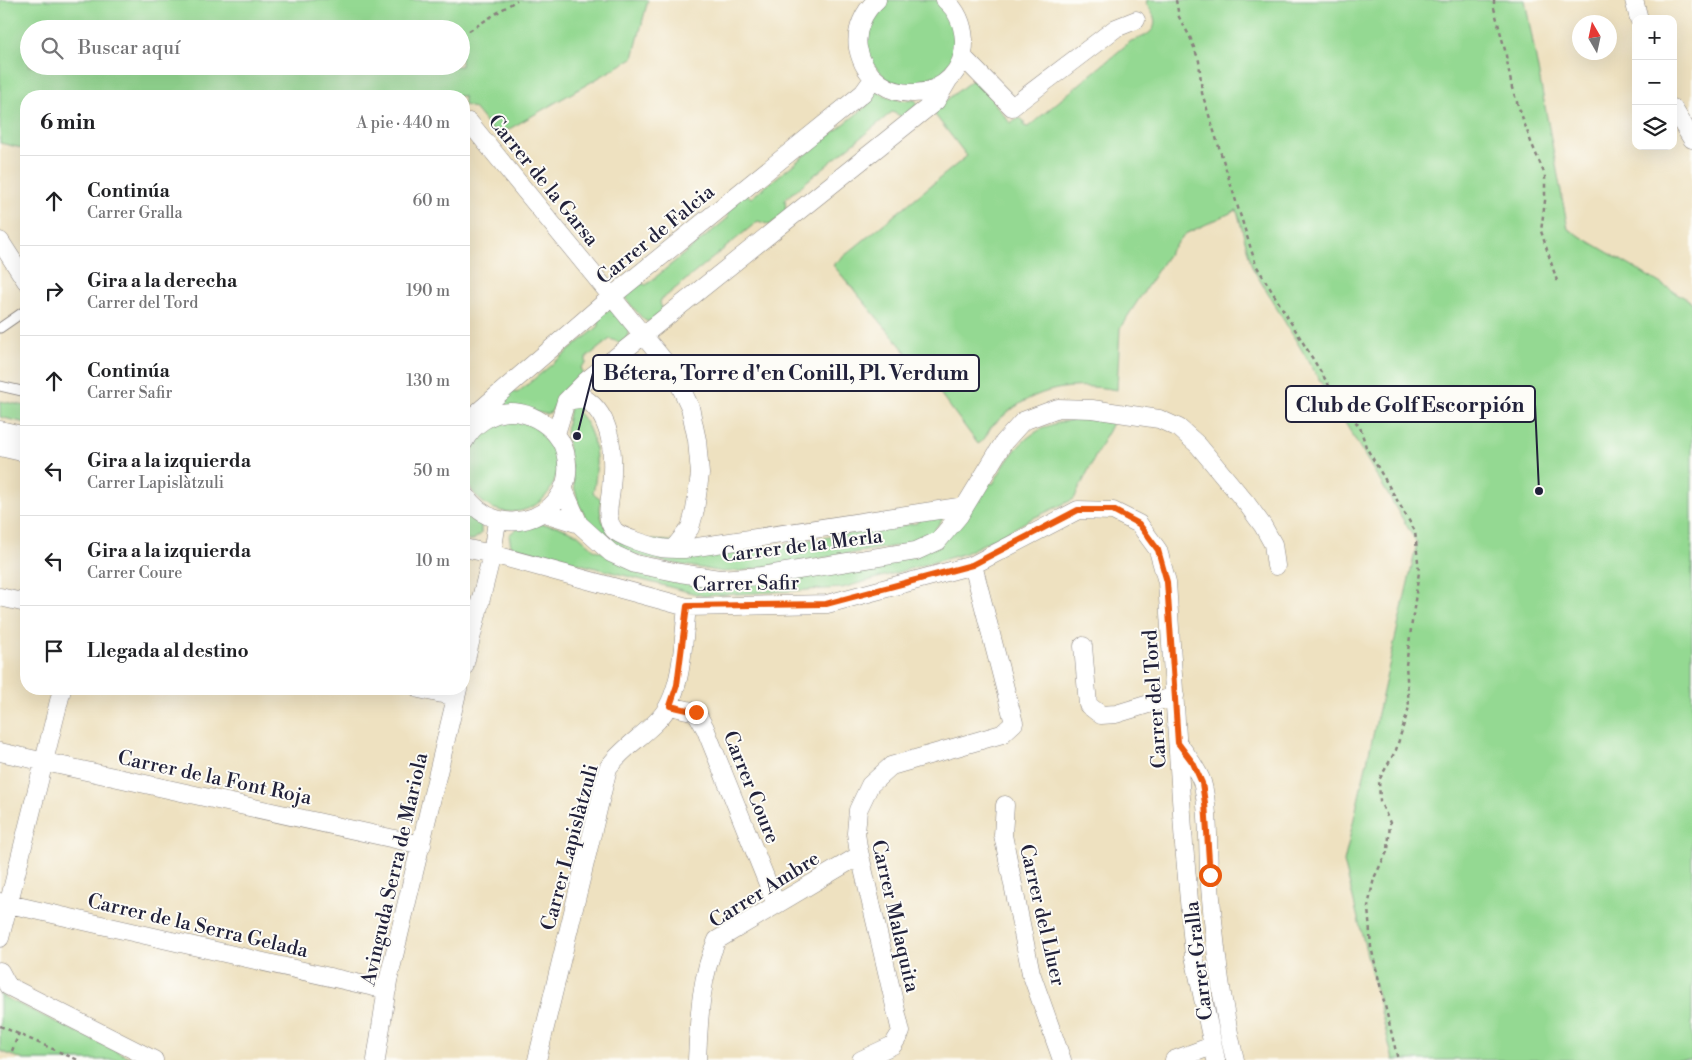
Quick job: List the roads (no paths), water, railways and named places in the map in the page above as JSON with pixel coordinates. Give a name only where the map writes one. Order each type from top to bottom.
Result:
[{"type":"street","points":[[556,434],[566,401],[586,381],[936,101],[958,67],[964,51],[963,27],[952,6],[945,0]]},
{"type":"street","points":[[1634,0],[1638,15]]},
{"type":"street","points":[[873,1],[859,27],[858,44],[860,58],[873,79],[886,88],[902,93],[918,94],[929,91],[949,79]]},
{"type":"street","points":[[962,56],[1012,107],[1116,28],[1136,20]]},
{"type":"street","name":"Carrer de Falcia","points":[[470,419],[611,297],[863,93],[873,79]]},
{"type":"street","points":[[1677,115],[1692,139]]},
{"type":"street","name":"Carrer de la Garsa","points":[[470,123],[674,373],[690,408],[697,440],[700,474],[695,510],[690,528],[673,548]]},
{"type":"street","points":[[0,241],[20,272]]},
{"type":"street","name":"Carrer de la Merla","points":[[566,401],[584,398],[595,404],[612,442],[611,490],[607,514],[615,531],[629,538],[661,548],[684,549],[965,506]]},
{"type":"street","name":"Carrer de la Merla","points":[[563,488],[579,524],[611,553],[635,564],[719,579],[761,576],[916,551],[938,541],[959,516],[1004,442],[1023,421],[1058,408],[1092,409],[1159,419],[1178,428],[1198,445],[1247,504],[1272,544],[1276,566]]},
{"type":"street","points":[[470,434],[476,425],[492,416],[509,412],[527,414],[543,422],[556,434],[563,446],[567,460],[567,474],[563,488],[555,502],[544,513],[529,520],[513,523],[498,521],[482,514],[470,503]]},
{"type":"street","points":[[0,430],[20,435]]},
{"type":"street","points":[[0,447],[20,452]]},
{"type":"street","name":"Carrer del Tord","points":[[972,565],[1078,510],[1113,510],[1139,524],[1158,550],[1167,582],[1194,956],[1214,1053]]},
{"type":"street","name":"Carrer de la Merla","points":[[544,513],[579,524]]},
{"type":"street","points":[[470,643],[492,554],[498,521]]},
{"type":"street","name":"Carrer Safir","points":[[470,549],[687,606],[826,604],[972,565]]},
{"type":"street","name":"Carrer Malaquita","points":[[861,1060],[893,1045],[900,1032],[860,855],[856,833],[858,810],[870,785],[891,766],[1002,734],[1014,722],[972,565]]},
{"type":"street","points":[[0,598],[20,602]]},
{"type":"street","name":"Carrer Lapislàtzuli","points":[[537,1060],[608,768],[616,757],[659,720],[670,706],[677,685],[687,606]]},
{"type":"street","points":[[1082,646],[1088,705],[1101,715],[1116,714],[1175,696]]},
{"type":"street","points":[[0,938],[5,903],[60,695]]},
{"type":"street","name":"Avinguda Serra de Mariola","points":[[376,1060],[386,990],[458,695]]},
{"type":"street","name":"Carrer Coure","points":[[670,706],[696,712],[705,728],[776,904]]},
{"type":"street","name":"Carrer Gralla","points":[[1178,743],[1193,763],[1202,783],[1219,982],[1235,1060]]},
{"type":"street","name":"Carrer de la Font Roja","points":[[0,752],[422,845]]},
{"type":"street","name":"Carrer del Lluer","points":[[1004,805],[1003,835],[1031,973],[1062,1060]]},
{"type":"street","name":"Carrer Ambre","points":[[697,1060],[700,1006],[710,955],[717,940],[860,855]]},
{"type":"street","name":"Carrer de la Serra Gelada","points":[[5,903],[386,990]]},
{"type":"street","points":[[0,971],[8,986],[154,1060]]},
{"type":"street","points":[[1174,1060],[1214,1053]]},
{"type":"lane","points":[[0,328],[20,314]]},
{"type":"lane","points":[[0,386],[20,391]]},
{"type":"place","name":"Bétera, Torre d'en Conill, Pl. Verdum","points":[[577,436]]},
{"type":"place","name":"Club de Golf Escorpión","points":[[1539,491]]}]
